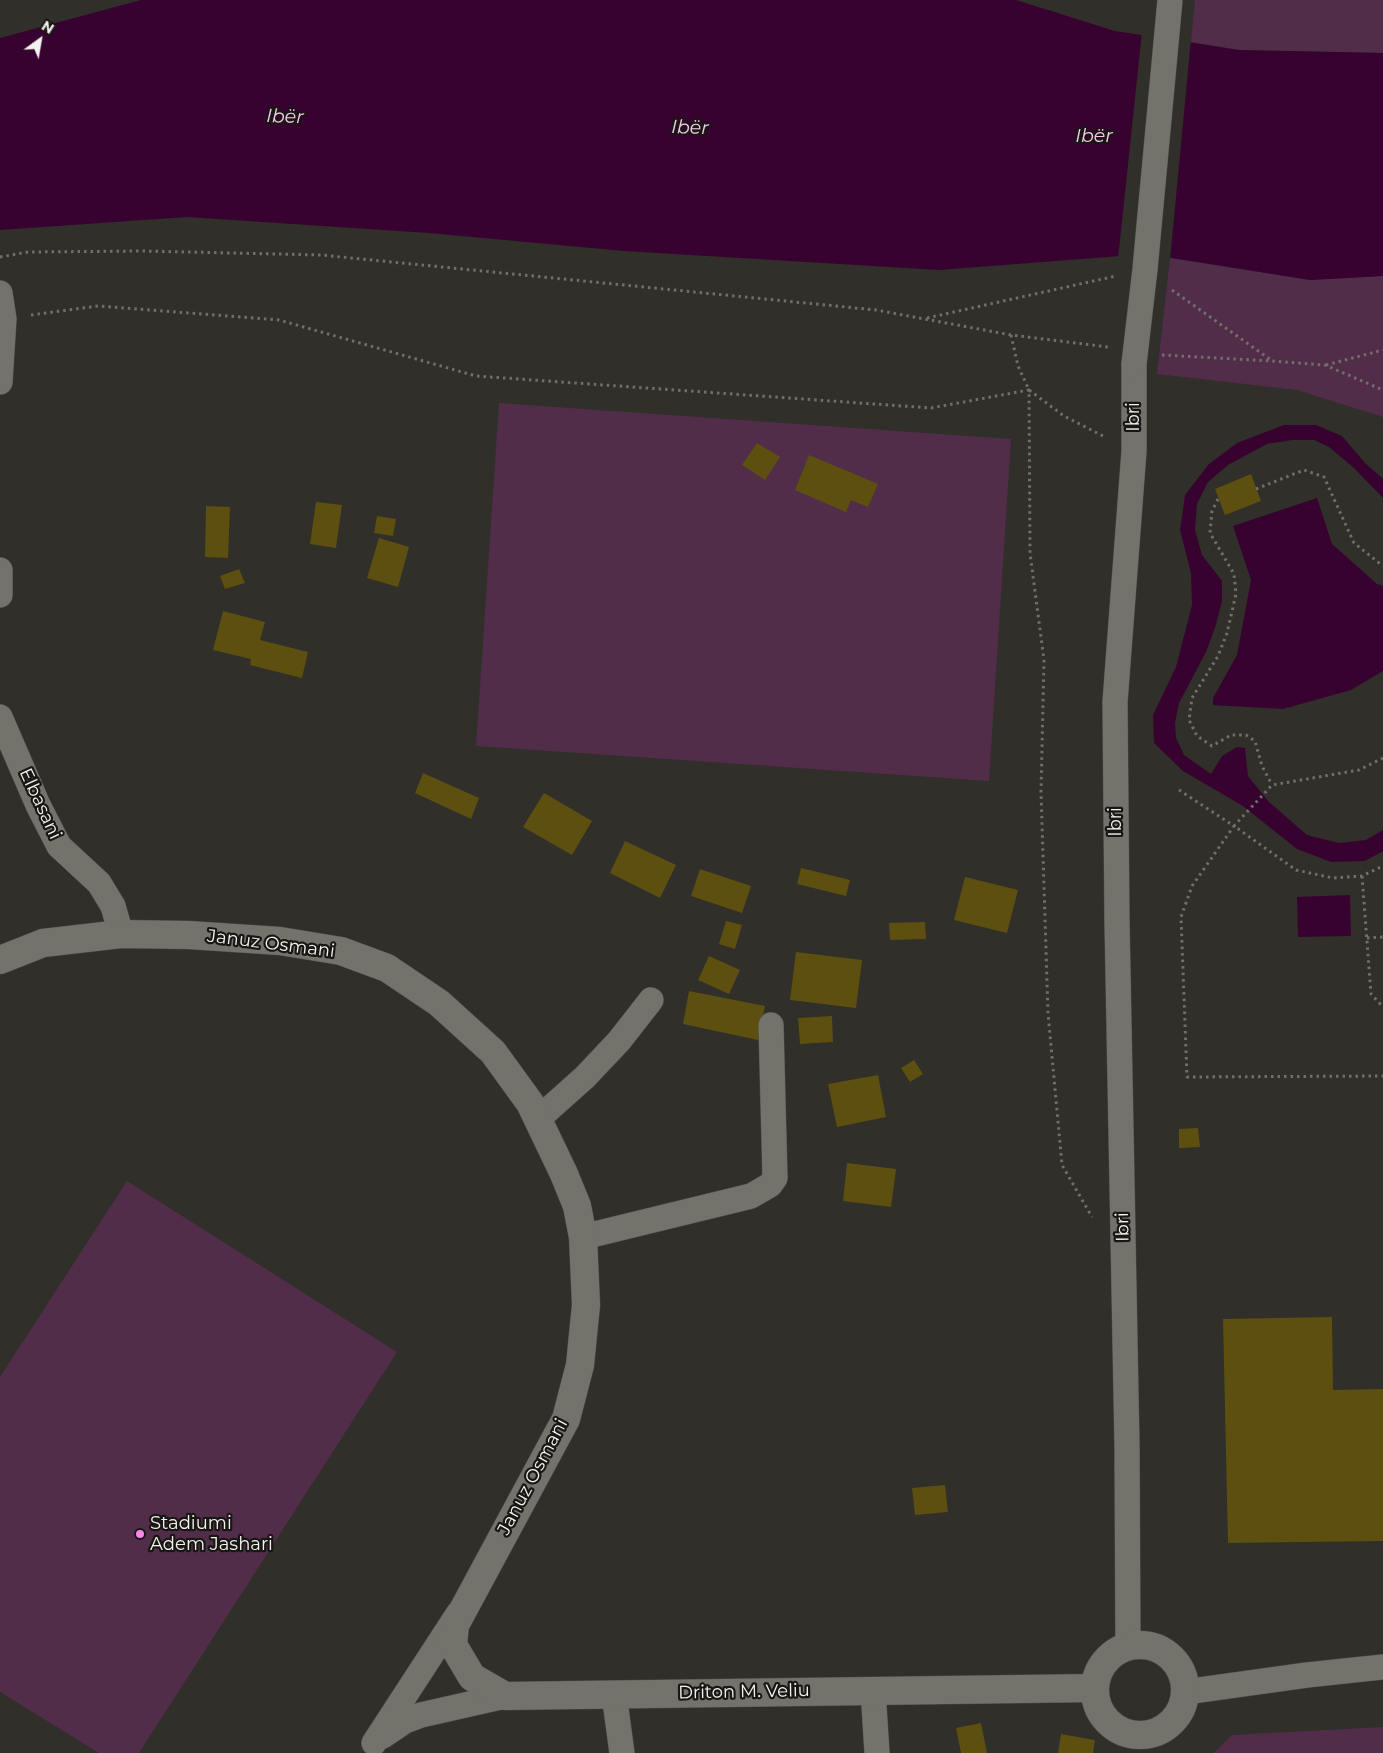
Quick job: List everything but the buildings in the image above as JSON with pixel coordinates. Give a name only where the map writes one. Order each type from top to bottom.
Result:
[{"type":"street","name":"Ibri","points":[[1128,1646],[1127,1436],[1117,921],[1115,702],[1134,451],[1134,364],[1145,269],[1170,0]]},
{"type":"street","points":[[0,293],[4,319],[0,382]]},
{"type":"street","points":[[0,570],[0,595]]},
{"type":"street","name":"Elbasani","points":[[0,717],[38,805],[59,846],[98,883],[113,906],[121,934]]},
{"type":"street","name":"Januz Osmani","points":[[0,960],[44,942],[121,934],[189,935],[280,941],[341,951],[387,968],[439,1003],[493,1052],[530,1102],[577,1206],[583,1237],[586,1305],[580,1365],[566,1419],[455,1625],[453,1645],[472,1677],[505,1696]]},
{"type":"street","points":[[538,1119],[585,1077],[619,1040],[651,1000]]},
{"type":"street","points":[[583,1237],[751,1196],[770,1185],[775,1178],[771,1025]]},
{"type":"street","name":"Januz Osmani","points":[[371,1748],[471,1593]]},
{"type":"street","points":[[1142,1645],[1156,1648],[1168,1655],[1178,1665],[1183,1678],[1185,1692],[1182,1707],[1174,1720],[1162,1729],[1149,1734],[1136,1744],[1122,1731],[1110,1724],[1102,1714],[1096,1702],[1094,1688],[1097,1674],[1104,1661],[1115,1652],[1128,1646],[1142,1645]]},
{"type":"street","points":[[1185,1692],[1307,1675],[1383,1667]]},
{"type":"street","name":"Driton M. Veliu","points":[[505,1696],[1094,1688]]},
{"type":"street","points":[[873,1690],[877,1753]]},
{"type":"street","points":[[614,1694],[622,1753]]},
{"type":"street","name":"Januz Osmani","points":[[371,1748],[406,1720],[505,1696]]},
{"type":"path","points":[[0,257],[28,252],[143,251],[321,255],[876,310],[1011,336],[1108,347]]},
{"type":"path","points":[[924,319],[1116,276]]},
{"type":"path","points":[[1167,286],[1272,361]]},
{"type":"path","points":[[4,319],[98,306],[279,320],[476,376],[922,408],[932,408],[1029,390],[1064,416],[1134,451]]},
{"type":"path","points":[[1011,336],[1018,366],[1029,390],[1030,554],[1044,660],[1041,792],[1048,1014],[1062,1166],[1095,1221]]},
{"type":"path","points":[[1159,355],[1325,365],[1383,350]]},
{"type":"path","points":[[1325,365],[1383,390]]},
{"type":"path","points":[[1256,489],[1304,470],[1324,477],[1354,543],[1383,566]]},
{"type":"path","points":[[1218,499],[1212,511],[1210,533],[1234,574],[1236,594],[1227,633],[1218,656],[1192,698],[1190,720],[1197,736],[1212,746],[1231,735],[1246,736],[1255,741],[1262,766],[1272,785]]},
{"type":"path","points":[[1383,758],[1359,770],[1272,785],[1234,826],[1192,886],[1181,917],[1187,1077],[1383,1076]]},
{"type":"path","points":[[1179,790],[1296,870],[1333,878],[1362,876],[1383,866]]},
{"type":"path","points":[[1362,876],[1371,994],[1383,1007]]},
{"type":"path","points":[[1367,938],[1383,937]]},
{"type":"shaded area","points":[[1195,0],[1383,0],[1383,53],[1239,50],[1191,42]]},
{"type":"shaded area","points":[[1170,258],[1310,280],[1383,276],[1383,417],[1297,390],[1157,374]]},
{"type":"shaded area","points":[[499,403],[1011,439],[989,781],[476,746]]},
{"type":"shaded area","name":"Stadiumi Adem Jashari","points":[[127,1181],[397,1352],[139,1753],[99,1753],[0,1692],[0,1377]]},
{"type":"shaded area","points":[[1383,1727],[1383,1753],[1214,1753],[1232,1735]]},
{"type":"water","name":"Ibër","points":[[141,0],[1016,0],[1115,31],[1239,50],[1383,53],[1383,276],[1310,280],[1147,254],[939,270],[624,251],[429,233],[187,217],[0,230],[0,38]]},
{"type":"water","points":[[1284,425],[1316,425],[1342,436],[1365,463],[1383,479],[1383,498],[1354,468],[1329,447],[1314,440],[1292,440],[1267,444],[1228,465],[1208,482],[1197,504],[1195,530],[1202,555],[1222,581],[1222,601],[1206,652],[1179,703],[1175,723],[1176,738],[1184,755],[1211,774],[1222,756],[1237,747],[1245,748],[1248,776],[1268,801],[1307,835],[1339,843],[1366,840],[1383,830],[1383,851],[1365,861],[1331,862],[1297,849],[1243,806],[1183,771],[1154,743],[1153,715],[1176,667],[1192,605],[1191,573],[1180,530],[1185,495],[1209,464],[1237,443]]},
{"type":"water","points":[[1317,498],[1332,544],[1377,584],[1383,586],[1383,671],[1351,690],[1283,709],[1213,705],[1213,698],[1237,655],[1251,580],[1233,526]]},
{"type":"water","points":[[1350,895],[1351,936],[1298,937],[1297,897]]},
{"type":"pier","points":[[1142,32],[1191,39],[1170,260],[1147,257],[1118,259]]},
{"type":"place","name":"Stadiumi Adem Jashari","points":[[140,1534]]}]
